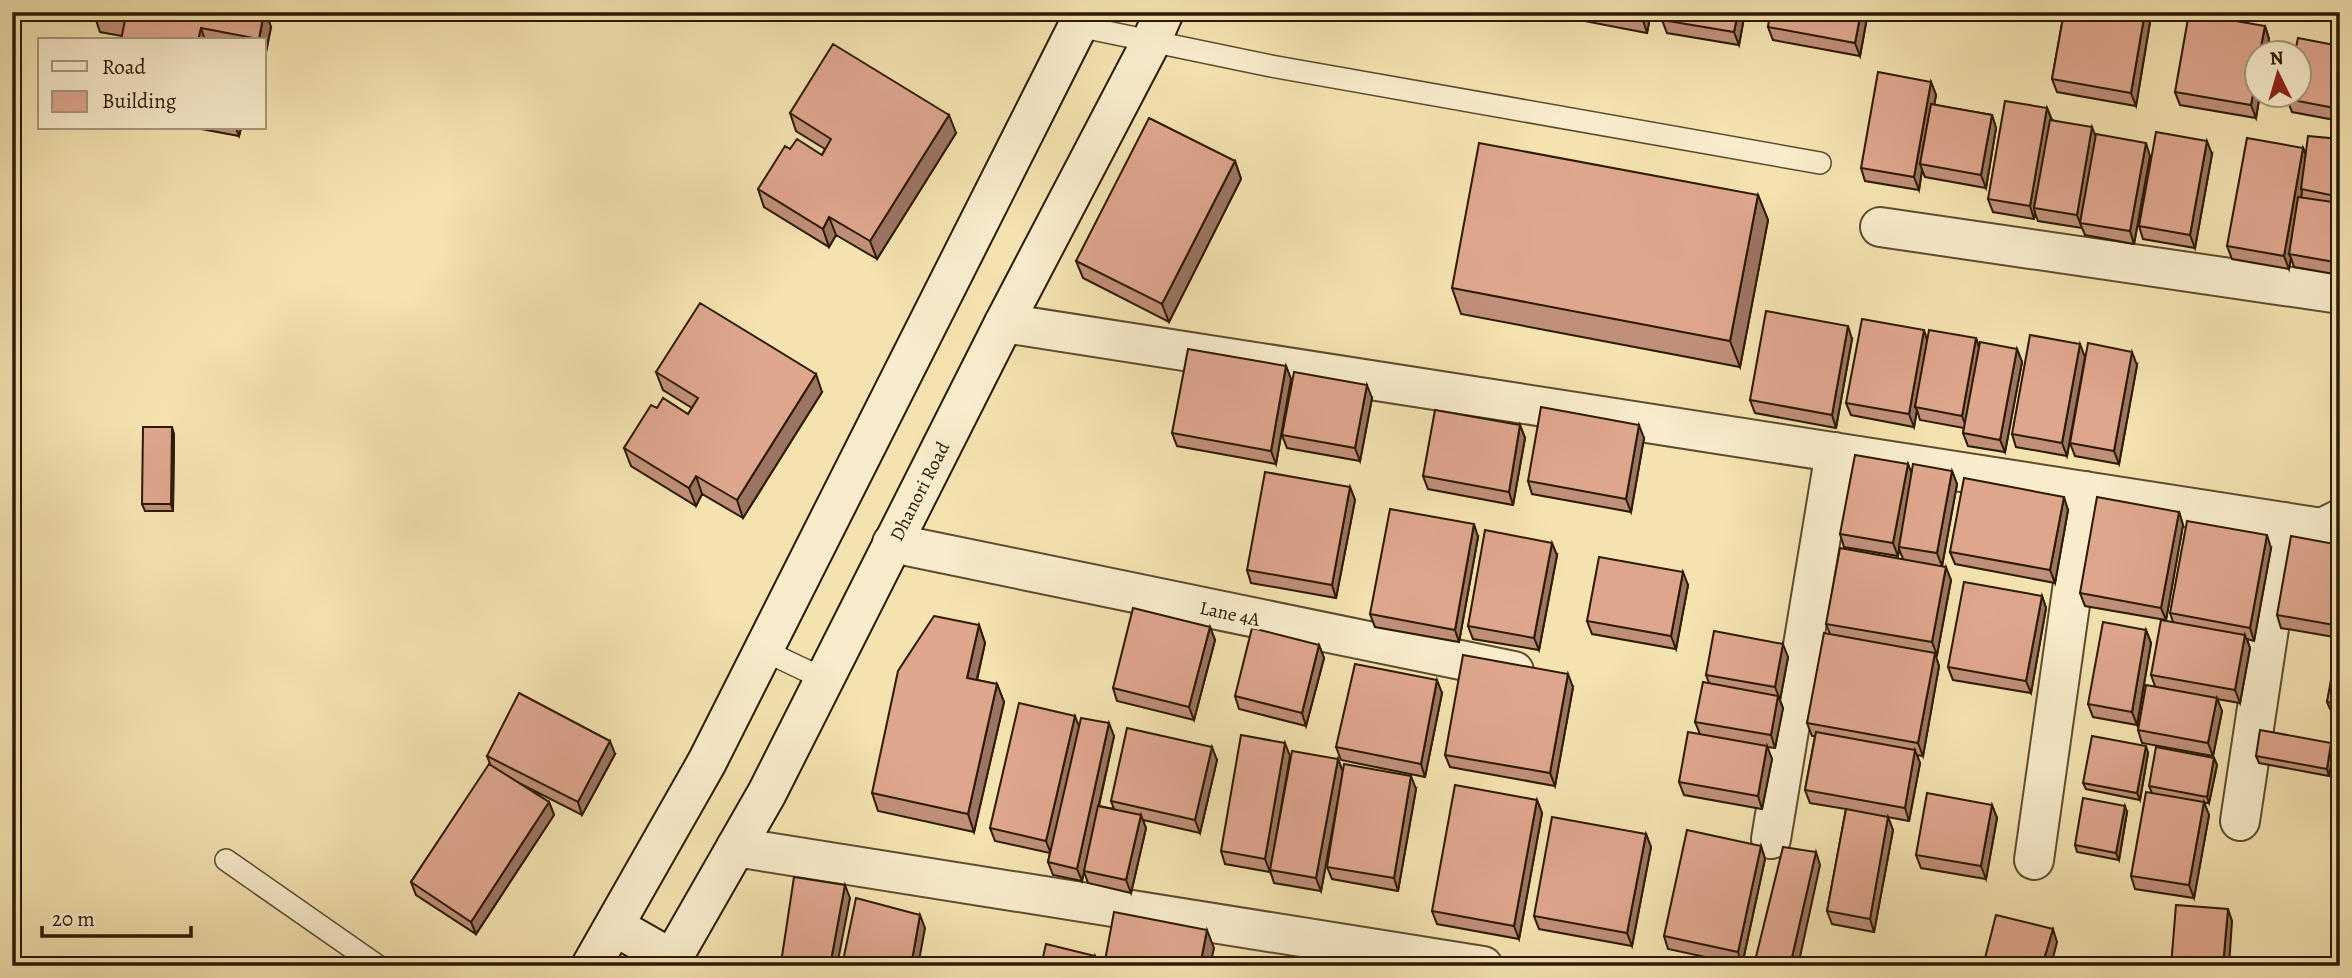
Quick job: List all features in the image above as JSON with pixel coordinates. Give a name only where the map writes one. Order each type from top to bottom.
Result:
[{"type":"street","points":[[592,966],[707,762],[1081,19]]},
{"type":"street","name":"Dhanori Road","points":[[670,962],[766,793],[1157,27]]},
{"type":"street","points":[[1880,227],[2340,294]]},
{"type":"street","points":[[1004,323],[2322,528],[2340,520]]},
{"type":"street","points":[[1771,839],[1835,452]]},
{"type":"street","points":[[2034,860],[2086,491]]},
{"type":"street","points":[[2240,821],[2285,522]]},
{"type":"street","name":"Lane 4A","points":[[892,543],[1541,677]]},
{"type":"street","points":[[736,847],[1483,966]]},
{"type":"street","points":[[614,926],[670,962]]},
{"type":"lane","points":[[1081,19],[1157,27],[1271,66],[1820,163]]},
{"type":"lane","points":[[764,650],[824,679]]},
{"type":"lane","points":[[226,860],[378,966]]},
{"type":"building","points":[[264,12],[259,38],[201,28],[198,38],[121,38],[125,20],[94,14]]},
{"type":"building","points":[[1601,12],[1644,12],[1643,20]]},
{"type":"building","points":[[1664,12],[1738,12],[1734,32],[1662,20]]},
{"type":"building","points":[[1770,12],[1861,12],[1855,43],[1768,27]]},
{"type":"building","points":[[2064,12],[2145,12],[2131,93],[2052,79]]},
{"type":"building","points":[[2189,13],[2265,26],[2263,38],[2244,38],[2244,104],[2175,92]]},
{"type":"building","points":[[2314,41],[2340,46],[2340,109],[2314,104]]},
{"type":"building","points":[[833,44],[949,115],[870,241],[829,217],[823,229],[758,189],[785,146],[790,149],[797,139],[822,155],[831,139],[790,113]]},
{"type":"building","points":[[1878,72],[1931,82],[1914,177],[1861,168]]},
{"type":"building","points":[[2005,101],[2047,108],[2030,206],[1988,199]]},
{"type":"building","points":[[1931,104],[1992,115],[1981,175],[1920,164]]},
{"type":"building","points":[[1149,118],[1235,161],[1162,304],[1076,261]]},
{"type":"building","points":[[2050,120],[2092,127],[2077,215],[2034,208]]},
{"type":"building","points":[[2156,132],[2207,141],[2190,235],[2139,226]]},
{"type":"building","points":[[2096,134],[2146,143],[2130,231],[2080,223]]},
{"type":"building","points":[[2308,136],[2340,139],[2340,197],[2301,189]]},
{"type":"building","points":[[2247,138],[2303,148],[2284,256],[2227,246]]},
{"type":"building","points":[[1479,143],[1758,195],[1730,341],[1452,288]]},
{"type":"building","points":[[2298,197],[2340,203],[2340,263],[2289,254]]},
{"type":"building","points":[[700,303],[816,374],[737,500],[696,476],[689,488],[624,448],[651,405],[657,408],[663,398],[688,414],[698,398],[656,372]]},
{"type":"building","points":[[1766,311],[1848,326],[1832,415],[1750,400]]},
{"type":"building","points":[[1862,319],[1924,330],[1909,414],[1846,403]]},
{"type":"building","points":[[1929,330],[1976,338],[1962,416],[1915,407]]},
{"type":"building","points":[[2030,335],[2080,344],[2062,443],[2012,434]]},
{"type":"building","points":[[1980,342],[2017,349],[2000,440],[1963,433]]},
{"type":"building","points":[[2088,343],[2132,352],[2114,451],[2070,443]]},
{"type":"building","points":[[1188,349],[1286,366],[1271,451],[1172,433]]},
{"type":"building","points":[[1294,372],[1367,385],[1355,448],[1282,435]]},
{"type":"building","points":[[1541,407],[1639,425],[1626,499],[1528,481]]},
{"type":"building","points":[[1435,410],[1520,425],[1509,492],[1423,476]]},
{"type":"building","points":[[143,427],[172,427],[171,504],[142,504]]},
{"type":"building","points":[[1855,455],[1908,464],[1893,543],[1840,534]]},
{"type":"building","points":[[1913,464],[1952,471],[1937,553],[1899,547]]},
{"type":"building","points":[[1265,472],[1350,487],[1332,585],[1247,570]]},
{"type":"building","points":[[1964,478],[2064,497],[2050,570],[1950,552]]},
{"type":"building","points":[[2097,497],[2179,512],[2161,608],[2080,593]]},
{"type":"building","points":[[1390,509],[1474,524],[1455,630],[1370,614]]},
{"type":"building","points":[[2187,521],[2267,535],[2250,628],[2170,613]]},
{"type":"building","points":[[1485,530],[1552,543],[1534,638],[1468,626]]},
{"type":"building","points":[[2291,536],[2340,545],[2340,626],[2277,615]]},
{"type":"building","points":[[1840,548],[1946,567],[1932,642],[1826,624]]},
{"type":"building","points":[[1599,557],[1683,572],[1671,636],[1587,621]]},
{"type":"building","points":[[1964,582],[2042,596],[2026,681],[1948,667]]},
{"type":"building","points":[[1133,608],[1210,627],[1189,707],[1113,688]]},
{"type":"building","points":[[934,616],[979,625],[967,678],[997,684],[968,814],[872,793],[898,671]]},
{"type":"building","points":[[2161,620],[2245,635],[2235,690],[2151,675]]},
{"type":"building","points":[[2103,622],[2146,630],[2132,712],[2088,704]]},
{"type":"building","points":[[1252,628],[1319,645],[1302,713],[1235,696]]},
{"type":"building","points":[[1714,631],[1783,644],[1775,687],[1706,675]]},
{"type":"building","points":[[1824,633],[1935,653],[1918,743],[1807,723]]},
{"type":"building","points":[[2337,646],[2340,646],[2340,704],[2327,702]]},
{"type":"building","points":[[1463,655],[1568,674],[1550,773],[1445,755]]},
{"type":"building","points":[[1355,664],[1437,680],[1421,764],[1336,747]]},
{"type":"building","points":[[1703,682],[1778,696],[1771,735],[1695,722]]},
{"type":"building","points":[[2146,685],[2217,698],[2208,743],[2138,730]]},
{"type":"building","points":[[519,693],[610,741],[578,802],[487,756]]},
{"type":"building","points":[[1019,703],[1075,716],[1046,841],[990,828]]},
{"type":"building","points":[[1081,718],[1109,723],[1077,869],[1048,862]]},
{"type":"building","points":[[1127,728],[1212,747],[1195,820],[1111,801]]},
{"type":"building","points":[[2260,730],[2331,743],[2327,769],[2256,756]]},
{"type":"building","points":[[1688,732],[1767,746],[1758,796],[1679,782]]},
{"type":"building","points":[[1816,732],[1915,750],[1905,808],[1805,790]]},
{"type":"building","points":[[1241,735],[1285,743],[1265,859],[1221,851]]},
{"type":"building","points":[[2092,736],[2146,746],[2137,793],[2083,783]]},
{"type":"building","points":[[2156,747],[2214,758],[2207,797],[2149,786]]},
{"type":"building","points":[[1292,751],[1338,759],[1316,878],[1270,870]]},
{"type":"building","points":[[2340,760],[2340,831],[2335,830]]},
{"type":"building","points":[[489,764],[549,802],[471,922],[411,882]]},
{"type":"building","points":[[1344,764],[1411,776],[1394,878],[1327,867]]},
{"type":"building","points":[[1455,785],[1537,800],[1514,926],[1432,911]]},
{"type":"building","points":[[2146,792],[2204,802],[2189,885],[2131,876]]},
{"type":"building","points":[[1927,793],[1992,805],[1981,866],[1916,855]]},
{"type":"building","points":[[2083,798],[2125,806],[2116,853],[2075,845]]},
{"type":"building","points":[[1098,806],[1141,815],[1126,880],[1084,871]]},
{"type":"building","points":[[1846,809],[1888,817],[1870,919],[1827,911]]},
{"type":"building","points":[[1552,817],[1646,834],[1627,933],[1534,916]]},
{"type":"building","points":[[1687,830],[1761,846],[1738,952],[1664,936]]},
{"type":"building","points":[[1783,847],[1816,852],[1790,966],[1754,965]]},
{"type":"building","points":[[794,877],[845,885],[830,966],[794,966],[781,963]]},
{"type":"building","points":[[856,898],[920,915],[911,966],[842,966]]},
{"type":"building","points":[[2176,905],[2228,909],[2223,966],[2171,966]]},
{"type":"building","points":[[1114,912],[1207,930],[1200,966],[1104,966]]},
{"type":"building","points":[[1996,915],[2053,929],[2042,966],[1983,966]]},
{"type":"building","points":[[2338,915],[2340,966],[2333,966]]},
{"type":"building","points":[[1046,944],[1095,956],[1093,966],[1041,966]]},
{"type":"building","points":[[723,959],[754,966],[722,966]]}]
